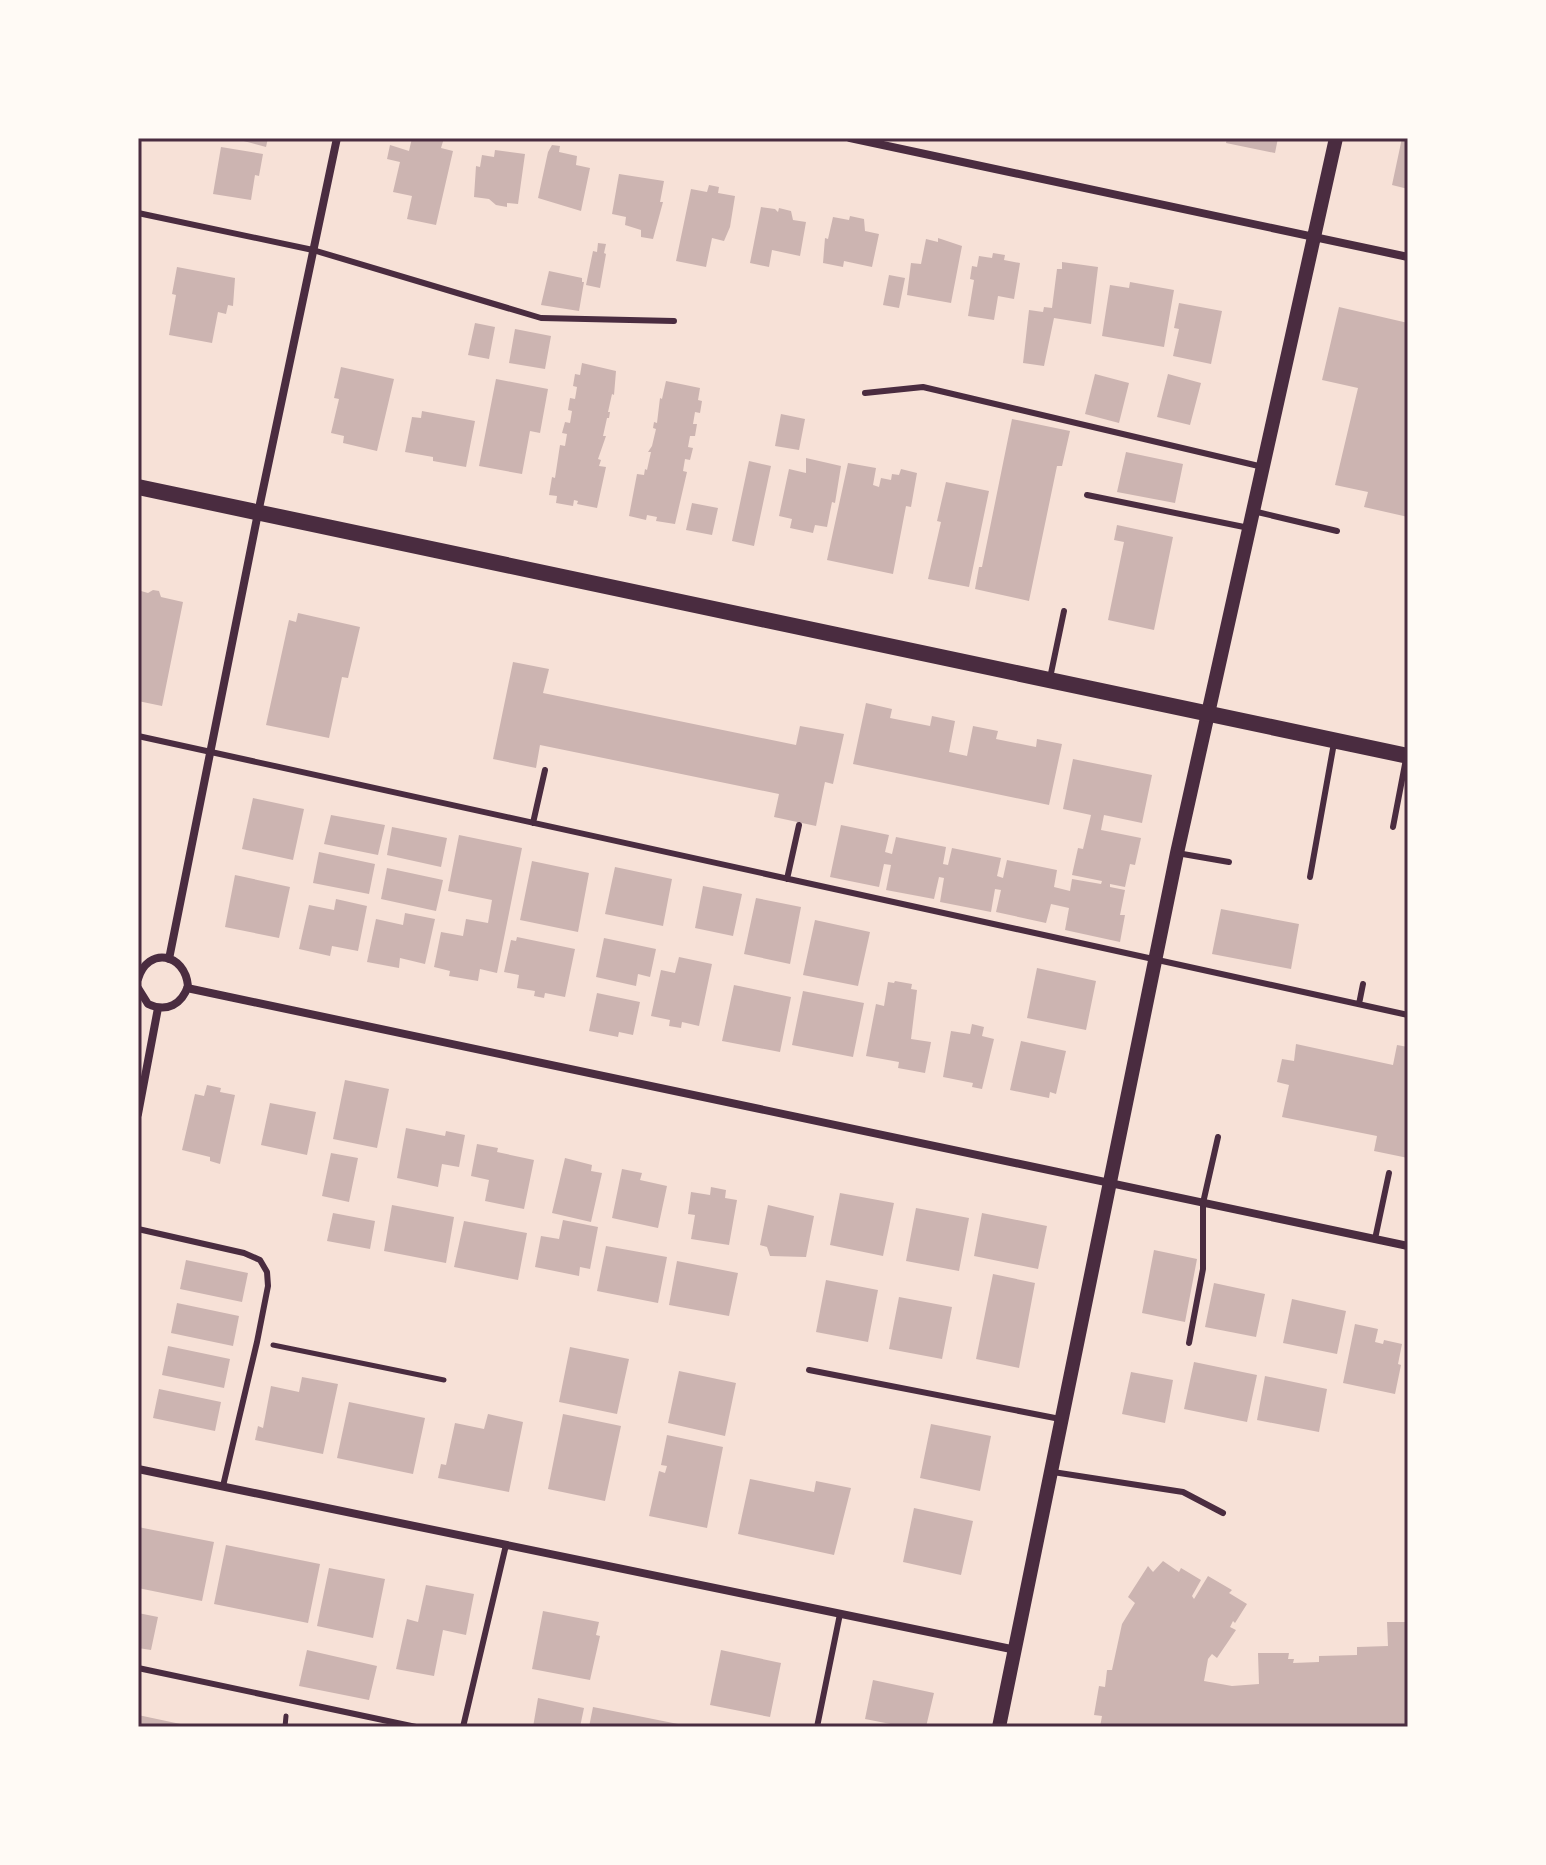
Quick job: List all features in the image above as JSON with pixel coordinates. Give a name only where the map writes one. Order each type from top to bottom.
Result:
[{"type":"main road","points":[[138,487],[1407,756]]},
{"type":"street","points":[[169,959],[337,138]]},
{"type":"street","points":[[850,138],[1408,257]]},
{"type":"street","points":[[999,1727],[1177,853],[1336,138]]},
{"type":"street","points":[[138,978],[148,962],[163,957],[184,969],[187,988],[180,1001],[173,1006],[158,1008],[148,1004],[138,988]]},
{"type":"street","points":[[187,988],[1408,1246]]},
{"type":"street","points":[[138,1114],[158,1008]]},
{"type":"street","points":[[138,1469],[1016,1650]]},
{"type":"lane","points":[[138,213],[313,250],[541,318],[674,321]]},
{"type":"lane","points":[[865,393],[923,387],[1263,467]]},
{"type":"lane","points":[[1087,495],[1249,528]]},
{"type":"lane","points":[[1253,511],[1337,531]]},
{"type":"lane","points":[[1050,679],[1064,611]]},
{"type":"lane","points":[[138,736],[1408,1015]]},
{"type":"lane","points":[[1310,877],[1335,740]]},
{"type":"lane","points":[[1393,827],[1407,756]]},
{"type":"lane","points":[[533,823],[545,770]]},
{"type":"lane","points":[[787,879],[799,825]]},
{"type":"lane","points":[[1177,853],[1229,862]]},
{"type":"lane","points":[[1359,1004],[1363,984]]},
{"type":"lane","points":[[1189,1343],[1203,1269],[1203,1203],[1218,1137]]},
{"type":"lane","points":[[1375,1239],[1389,1173]]},
{"type":"lane","points":[[138,1229],[244,1253],[260,1260],[267,1272],[268,1286],[257,1342],[223,1486]]},
{"type":"lane","points":[[809,1370],[1064,1419]]},
{"type":"lane","points":[[1053,1472],[1183,1492],[1223,1513]]},
{"type":"lane","points":[[463,1727],[506,1545]]},
{"type":"lane","points":[[817,1727],[840,1614]]},
{"type":"lane","points":[[138,1668],[394,1725],[416,1727]]},
{"type":"path","points":[[257,1342],[444,1380]]},
{"type":"building","points":[[232,138],[268,138],[266,147]]},
{"type":"building","points":[[412,138],[444,138],[441,148],[453,151],[436,225],[407,219],[412,196],[393,192],[400,162],[387,159],[390,145],[409,151]]},
{"type":"building","points":[[1227,138],[1278,138],[1275,153],[1226,143]]},
{"type":"building","points":[[1402,138],[1408,138],[1408,189],[1392,185]]},
{"type":"building","points":[[552,145],[560,146],[559,152],[577,156],[576,165],[590,168],[581,211],[538,198]]},
{"type":"building","points":[[221,147],[263,154],[259,176],[255,175],[251,200],[213,194]]},
{"type":"building","points":[[495,150],[525,154],[518,204],[507,203],[507,207],[496,205],[489,199],[474,197],[476,166],[480,167],[482,155],[494,157]]},
{"type":"building","points":[[619,174],[664,181],[660,202],[663,202],[653,239],[641,237],[641,230],[625,225],[626,217],[612,214]]},
{"type":"building","points":[[709,185],[719,187],[718,193],[735,196],[730,227],[724,241],[712,238],[706,267],[676,261],[691,189],[707,192]]},
{"type":"building","points":[[761,207],[778,212],[779,208],[791,211],[793,220],[806,222],[800,256],[772,250],[769,267],[750,263]]},
{"type":"building","points":[[850,216],[864,219],[865,231],[879,234],[872,267],[844,261],[843,267],[823,263],[825,238],[828,239],[833,217],[849,220]]},
{"type":"building","points":[[938,238],[962,246],[951,303],[907,295],[911,263],[921,264],[926,239],[938,242]]},
{"type":"building","points":[[598,243],[606,244],[600,288],[586,285],[593,251],[597,252]]},
{"type":"building","points":[[993,253],[1005,255],[1004,260],[1020,263],[1014,299],[998,296],[994,320],[968,316],[974,280],[970,279],[972,266],[977,267],[979,256],[992,258]]},
{"type":"building","points":[[1062,262],[1098,267],[1091,324],[1054,318],[1044,366],[1023,363],[1029,310],[1043,312],[1044,307],[1052,308],[1057,269],[1062,269]]},
{"type":"building","points":[[177,267],[235,278],[233,306],[228,305],[226,314],[218,312],[212,343],[169,335]]},
{"type":"building","points":[[549,271],[582,278],[579,311],[541,305]]},
{"type":"building","points":[[889,275],[905,278],[899,308],[883,305]]},
{"type":"building","points":[[1130,282],[1174,290],[1164,347],[1102,336],[1110,285],[1129,288]]},
{"type":"building","points":[[1179,303],[1222,311],[1211,364],[1173,356],[1179,329],[1174,328]]},
{"type":"building","points":[[1339,307],[1408,323],[1408,517],[1364,507],[1368,492],[1335,485],[1358,388],[1322,380]]},
{"type":"building","points":[[475,323],[495,327],[489,359],[468,355]]},
{"type":"building","points":[[515,329],[551,336],[545,369],[509,363]]},
{"type":"building","points":[[582,363],[616,371],[614,395],[603,436],[606,436],[598,459],[601,460],[599,466],[606,467],[597,508],[577,504],[578,501],[574,500],[573,506],[556,503],[557,496],[549,495],[560,445],[565,446],[567,434],[562,433],[565,422],[570,423],[570,398],[575,399],[577,387],[573,386],[575,374],[580,375]]},
{"type":"building","points":[[341,367],[394,379],[377,451],[343,443],[344,436],[331,433],[339,399],[334,398]]},
{"type":"building","points":[[1095,374],[1129,383],[1119,423],[1085,414]]},
{"type":"building","points":[[1168,374],[1201,383],[1190,425],[1157,417]]},
{"type":"building","points":[[496,379],[548,389],[540,433],[530,431],[522,474],[479,466]]},
{"type":"building","points":[[666,381],[700,388],[698,400],[702,401],[700,413],[695,412],[695,436],[690,436],[688,447],[693,448],[690,460],[685,459],[683,471],[687,472],[675,524],[656,521],[657,517],[647,515],[646,520],[629,516],[637,474],[644,475],[647,470],[651,452],[648,452],[656,429],[653,428],[654,422],[657,423]]},
{"type":"building","points":[[422,411],[475,421],[466,467],[405,452],[412,417],[421,418]]},
{"type":"building","points":[[781,414],[805,419],[799,450],[775,446]]},
{"type":"building","points":[[1012,419],[1070,431],[1062,466],[1057,466],[1029,601],[975,589]]},
{"type":"building","points":[[1126,452],[1183,464],[1175,503],[1117,492]]},
{"type":"building","points":[[806,458],[841,466],[835,503],[832,502],[827,527],[815,525],[813,533],[790,528],[792,519],[779,516],[789,469],[806,473]]},
{"type":"building","points":[[749,461],[771,466],[754,546],[732,541]]},
{"type":"building","points":[[848,463],[876,468],[873,485],[879,487],[881,478],[891,480],[892,474],[899,475],[901,469],[917,473],[911,507],[906,506],[893,574],[827,560]]},
{"type":"building","points":[[946,482],[989,491],[969,587],[928,579]]},
{"type":"building","points":[[692,503],[718,508],[712,535],[686,530]]},
{"type":"building","points":[[1117,525],[1173,537],[1154,630],[1108,620],[1124,542],[1114,540]]},
{"type":"building","points":[[141,591],[148,593],[159,591],[161,597],[183,602],[162,706],[138,701],[138,598]]},
{"type":"building","points":[[298,613],[360,627],[348,678],[342,677],[329,738],[266,725],[289,620],[296,622]]},
{"type":"building","points":[[513,662],[549,669],[543,693],[796,745],[800,726],[844,734],[833,784],[825,782],[816,826],[774,817],[779,794],[540,745],[536,768],[493,759]]},
{"type":"building","points":[[866,703],[892,709],[890,718],[930,726],[932,716],[955,721],[949,752],[967,756],[973,726],[998,731],[996,739],[1036,747],[1037,739],[1062,744],[1049,805],[853,764]]},
{"type":"building","points":[[1073,759],[1152,775],[1142,823],[1104,815],[1101,830],[1141,838],[1135,865],[1130,864],[1125,887],[1110,884],[1110,887],[1125,890],[1120,915],[1125,915],[1120,942],[1065,930],[1069,908],[1051,904],[1046,923],[996,912],[1001,890],[995,889],[991,912],[940,902],[944,878],[939,877],[934,899],[886,890],[891,865],[884,864],[879,887],[830,877],[841,825],[889,835],[885,852],[892,854],[896,837],[946,847],[943,864],[948,865],[952,848],[1001,858],[997,876],[1003,878],[1007,860],[1057,870],[1054,887],[1070,891],[1072,879],[1101,884],[1102,881],[1072,875],[1078,848],[1083,849],[1091,815],[1063,809]]},
{"type":"building","points":[[253,798],[304,809],[293,860],[242,849]]},
{"type":"building","points":[[331,815],[385,825],[378,855],[324,844]]},
{"type":"building","points":[[392,827],[447,838],[441,867],[387,855]]},
{"type":"building","points":[[459,835],[522,848],[497,973],[480,969],[478,981],[449,976],[450,971],[434,967],[441,932],[463,936],[466,919],[488,923],[492,900],[448,891]]},
{"type":"building","points":[[319,852],[375,864],[369,894],[313,883]]},
{"type":"building","points":[[532,861],[589,873],[578,932],[520,920]]},
{"type":"building","points":[[615,867],[672,879],[663,926],[605,914]]},
{"type":"building","points":[[387,868],[443,880],[436,911],[381,899]]},
{"type":"building","points":[[235,875],[290,887],[279,938],[225,927]]},
{"type":"building","points":[[703,886],[742,894],[733,936],[695,928]]},
{"type":"building","points":[[756,898],[801,907],[790,964],[744,954]]},
{"type":"building","points":[[336,899],[367,906],[358,951],[332,946],[330,956],[299,949],[309,905],[334,910]]},
{"type":"building","points":[[1221,909],[1299,924],[1291,969],[1212,954]]},
{"type":"building","points":[[405,913],[435,919],[425,964],[400,958],[399,968],[367,962],[376,919],[403,925]]},
{"type":"building","points":[[815,920],[870,932],[858,986],[803,975]]},
{"type":"building","points":[[517,937],[575,949],[565,997],[545,993],[544,998],[534,996],[535,991],[517,988],[519,975],[504,972],[511,940],[516,941]]},
{"type":"building","points":[[604,938],[656,949],[650,977],[638,974],[636,986],[596,977]]},
{"type":"building","points":[[679,957],[712,964],[699,1026],[682,1022],[681,1028],[669,1026],[670,1020],[651,1016],[661,970],[675,973]]},
{"type":"building","points":[[1037,968],[1096,981],[1086,1030],[1027,1018]]},
{"type":"building","points":[[888,982],[912,984],[911,989],[917,990],[911,1039],[931,1042],[925,1073],[898,1068],[899,1062],[866,1056],[876,1004],[884,1006]]},
{"type":"building","points":[[734,985],[791,997],[780,1052],[722,1041]]},
{"type":"building","points":[[803,991],[864,1003],[853,1057],[792,1045]]},
{"type":"building","points":[[597,993],[640,1002],[633,1035],[619,1032],[618,1037],[589,1031]]},
{"type":"building","points":[[972,1024],[984,1027],[982,1036],[994,1039],[982,1089],[972,1087],[973,1083],[943,1077],[951,1031],[970,1034]]},
{"type":"building","points":[[1021,1041],[1066,1051],[1056,1094],[1050,1092],[1049,1098],[1010,1090]]},
{"type":"building","points":[[1296,1044],[1393,1065],[1397,1045],[1408,1047],[1408,1158],[1374,1151],[1377,1136],[1282,1117],[1289,1085],[1277,1082],[1282,1059],[1294,1061]]},
{"type":"building","points":[[345,1080],[389,1089],[377,1148],[333,1139]]},
{"type":"building","points":[[207,1085],[235,1095],[220,1164],[210,1161],[210,1157],[182,1150],[195,1094],[204,1096]]},
{"type":"building","points":[[270,1103],[316,1112],[307,1155],[261,1145]]},
{"type":"building","points":[[406,1128],[445,1136],[446,1131],[465,1135],[459,1167],[442,1164],[438,1187],[397,1178]]},
{"type":"building","points":[[477,1144],[534,1160],[524,1209],[485,1201],[489,1180],[471,1176]]},
{"type":"building","points":[[331,1153],[358,1158],[349,1202],[322,1196]]},
{"type":"building","points":[[565,1158],[592,1165],[591,1171],[602,1173],[591,1222],[552,1213]]},
{"type":"building","points":[[622,1169],[642,1173],[640,1180],[667,1186],[658,1228],[612,1218]]},
{"type":"building","points":[[711,1187],[726,1190],[725,1198],[737,1200],[729,1245],[691,1239],[695,1215],[688,1214],[691,1192],[710,1195]]},
{"type":"building","points":[[840,1193],[894,1203],[883,1256],[830,1245]]},
{"type":"building","points":[[392,1205],[454,1217],[446,1263],[384,1251]]},
{"type":"building","points":[[768,1205],[814,1216],[806,1257],[770,1256],[767,1247],[760,1245]]},
{"type":"building","points":[[916,1208],[969,1218],[959,1271],[906,1261]]},
{"type":"building","points":[[333,1213],[375,1221],[370,1249],[327,1241]]},
{"type":"building","points":[[982,1213],[1047,1226],[1038,1269],[974,1256]]},
{"type":"building","points":[[563,1220],[598,1227],[590,1269],[580,1267],[579,1276],[535,1267],[541,1236],[559,1239]]},
{"type":"building","points":[[464,1221],[527,1233],[518,1280],[454,1267]]},
{"type":"building","points":[[606,1246],[667,1257],[658,1303],[597,1291]]},
{"type":"building","points":[[1154,1250],[1197,1259],[1185,1322],[1142,1313]]},
{"type":"building","points":[[186,1260],[248,1273],[242,1302],[180,1289]]},
{"type":"building","points":[[677,1261],[738,1273],[729,1316],[669,1305]]},
{"type":"building","points":[[993,1274],[1035,1283],[1019,1368],[976,1359]]},
{"type":"building","points":[[826,1280],[878,1290],[868,1342],[816,1332]]},
{"type":"building","points":[[1214,1283],[1265,1294],[1256,1337],[1205,1327]]},
{"type":"building","points":[[899,1297],[952,1307],[942,1359],[889,1349]]},
{"type":"building","points":[[1292,1299],[1346,1311],[1337,1354],[1283,1343]]},
{"type":"building","points":[[177,1303],[239,1316],[233,1346],[171,1333]]},
{"type":"building","points":[[1355,1324],[1378,1329],[1375,1342],[1383,1344],[1384,1340],[1402,1344],[1395,1394],[1343,1383]]},
{"type":"building","points":[[168,1346],[230,1359],[224,1388],[162,1375]]},
{"type":"building","points":[[570,1347],[629,1359],[617,1414],[559,1402]]},
{"type":"building","points":[[1194,1362],[1257,1375],[1247,1422],[1184,1409]]},
{"type":"building","points":[[679,1371],[736,1383],[725,1436],[668,1423]]},
{"type":"building","points":[[1131,1372],[1173,1380],[1165,1423],[1122,1414]]},
{"type":"building","points":[[1265,1376],[1327,1389],[1319,1432],[1257,1420]]},
{"type":"building","points":[[302,1377],[338,1384],[323,1454],[255,1440],[258,1426],[263,1428],[271,1386],[299,1392]]},
{"type":"building","points":[[159,1389],[221,1402],[215,1431],[153,1418]]},
{"type":"building","points":[[349,1402],[425,1418],[413,1474],[337,1458]]},
{"type":"building","points":[[488,1414],[523,1422],[509,1492],[438,1478],[441,1464],[446,1465],[455,1423],[484,1429]]},
{"type":"building","points":[[563,1414],[621,1426],[605,1501],[548,1489]]},
{"type":"building","points":[[931,1424],[991,1436],[980,1491],[920,1478]]},
{"type":"building","points":[[667,1435],[723,1447],[707,1528],[649,1516],[659,1471],[665,1473],[667,1466],[661,1465]]},
{"type":"building","points":[[750,1479],[814,1492],[816,1481],[851,1488],[834,1555],[738,1534]]},
{"type":"building","points":[[914,1508],[973,1521],[961,1575],[903,1562]]},
{"type":"building","points":[[138,1527],[214,1542],[202,1601],[138,1588]]},
{"type":"building","points":[[226,1545],[320,1564],[308,1623],[214,1604]]},
{"type":"building","points":[[1163,1561],[1179,1572],[1181,1568],[1201,1580],[1192,1596],[1194,1599],[1208,1576],[1232,1590],[1229,1593],[1247,1604],[1235,1623],[1233,1621],[1230,1627],[1236,1630],[1217,1658],[1212,1654],[1208,1659],[1204,1681],[1232,1686],[1259,1684],[1258,1653],[1289,1653],[1288,1659],[1294,1659],[1293,1663],[1319,1662],[1319,1656],[1357,1655],[1357,1647],[1388,1646],[1387,1622],[1408,1622],[1408,1727],[1100,1727],[1102,1716],[1094,1715],[1099,1686],[1105,1687],[1107,1670],[1112,1670],[1122,1624],[1135,1603],[1128,1597],[1148,1566],[1153,1572]]},
{"type":"building","points":[[329,1568],[385,1579],[373,1638],[317,1626]]},
{"type":"building","points":[[426,1585],[474,1594],[466,1635],[443,1630],[434,1676],[396,1669],[407,1619],[418,1622]]},
{"type":"building","points":[[543,1611],[599,1622],[596,1635],[600,1636],[590,1680],[532,1669]]},
{"type":"building","points":[[138,1613],[158,1617],[151,1650],[138,1648]]},
{"type":"building","points":[[307,1650],[377,1666],[369,1700],[299,1686]]},
{"type":"building","points":[[721,1650],[781,1663],[770,1717],[710,1705]]},
{"type":"building","points":[[873,1680],[934,1693],[926,1727],[906,1727],[865,1719]]},
{"type":"building","points":[[538,1698],[584,1708],[580,1727],[533,1727]]},
{"type":"building","points":[[593,1707],[688,1726],[589,1727]]},
{"type":"building","points":[[138,1715],[190,1726],[190,1727],[138,1727]]}]
